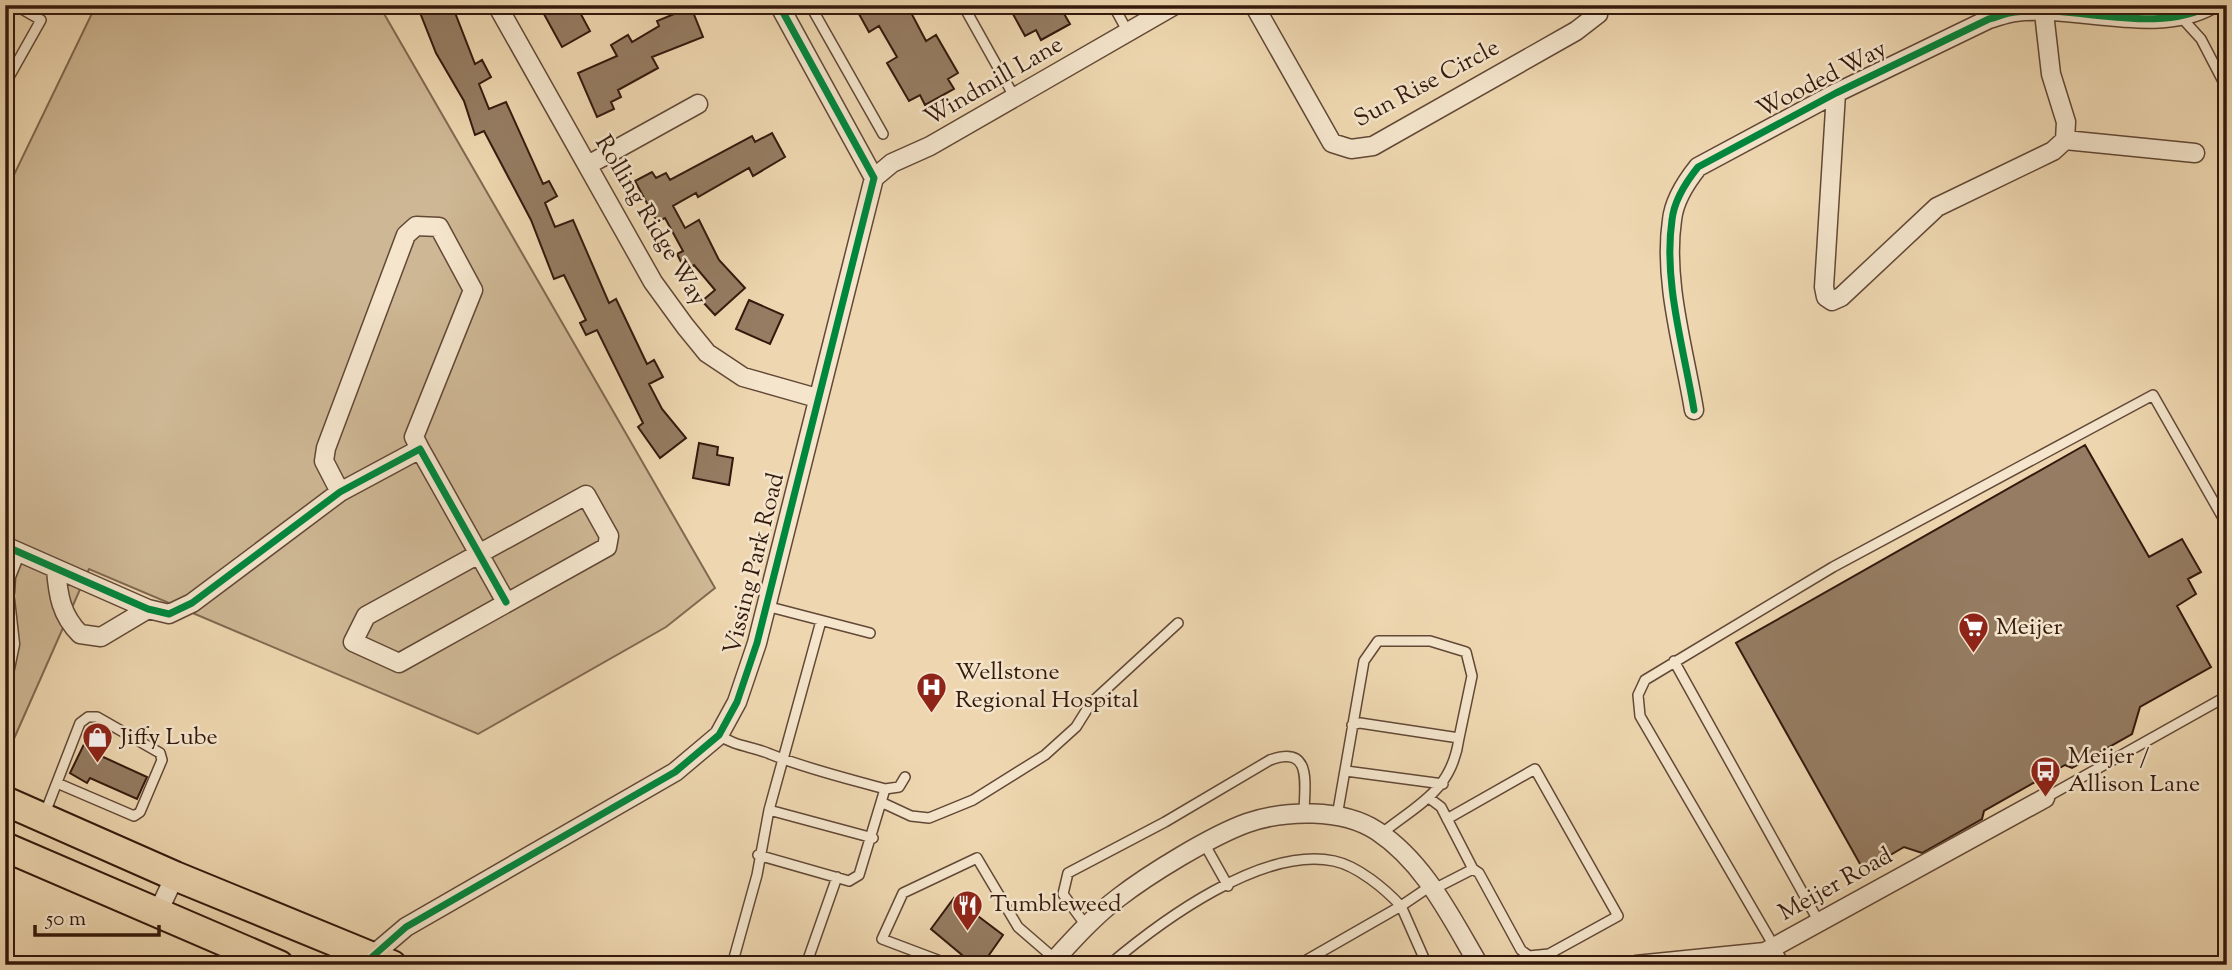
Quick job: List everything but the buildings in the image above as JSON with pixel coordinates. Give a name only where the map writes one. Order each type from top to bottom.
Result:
[{"type":"main road","points":[[5,801],[375,962]]},
{"type":"main road","points":[[5,847],[279,965]]},
{"type":"street","name":"Rolling Ridge Way","points":[[497,5],[653,282],[707,353],[743,377],[817,398]]},
{"type":"street","points":[[779,5],[874,178]]},
{"type":"street","name":"Windmill Lane","points":[[874,178],[892,163],[930,146],[1129,34],[1175,5]]},
{"type":"street","name":"Sun Rise Circle","points":[[1254,5],[1332,143],[1351,149],[1373,146],[1576,31],[1598,14],[1596,5]]},
{"type":"street","name":"Wooded Way","points":[[1694,410],[1672,277],[1672,219],[1684,185],[1698,167],[1836,93],[1989,19],[2016,12],[2198,13],[2211,5]]},
{"type":"street","points":[[2044,13],[2052,74],[2066,122],[2065,140],[2194,153]]},
{"type":"street","name":"Wooded Way","points":[[1836,93],[1824,287],[1826,297],[1832,301],[1841,297],[1937,207],[2053,151],[2065,140]]},
{"type":"street","points":[[587,165],[698,104]]},
{"type":"street","name":"Vissing Park Road","points":[[375,962],[405,927],[675,772],[719,735],[737,702],[757,643],[764,606],[874,178]]},
{"type":"street","points":[[340,492],[324,461],[326,448],[406,235],[416,226],[439,228],[473,290],[414,437],[506,602]]},
{"type":"street","points":[[5,592],[11,549],[148,609],[169,614],[192,603],[340,492],[420,449]]},
{"type":"street","points":[[586,495],[609,536],[607,547],[506,602],[399,663],[353,642],[366,616],[586,495]]},
{"type":"street","points":[[56,569],[58,595],[65,615],[80,634],[101,637],[148,609]]},
{"type":"street","points":[[5,600],[10,644],[5,668]]},
{"type":"street","name":"Meijer Road","points":[[1636,965],[1697,956],[1765,952],[2045,799]]},
{"type":"street","points":[[1052,962],[1119,898],[1205,845],[1247,823],[1304,814],[1337,816],[1381,834],[1406,855],[1433,887],[1479,965]]},
{"type":"street","points":[[157,914],[175,876]]},
{"type":"lane","points":[[5,84],[41,20],[15,5]]},
{"type":"lane","points":[[810,5],[883,134]]},
{"type":"lane","points":[[963,5],[1015,98]]},
{"type":"lane","points":[[1113,5],[1129,34]]},
{"type":"lane","points":[[2171,13],[2201,39],[2227,89]]},
{"type":"lane","points":[[1785,965],[1640,716],[1637,708],[1640,687],[1651,674],[1833,568],[2153,396],[2227,525]]},
{"type":"lane","points":[[764,606],[870,633]]},
{"type":"lane","points":[[732,965],[757,875],[758,855],[769,810],[821,621]]},
{"type":"lane","points":[[883,803],[911,816],[929,818],[974,800],[1045,755],[1076,726],[1091,703],[1178,623]]},
{"type":"lane","points":[[1337,816],[1364,661],[1370,649],[1378,641],[1430,641],[1466,652],[1472,677],[1453,768],[1443,784],[1429,798],[1381,834]]},
{"type":"lane","points":[[1674,660],[1819,922]]},
{"type":"lane","points":[[2045,799],[2227,696]]},
{"type":"lane","points":[[43,818],[57,782],[80,723],[88,717],[97,717],[160,752],[162,760],[140,811],[134,816],[57,782]]},
{"type":"lane","points":[[1352,725],[1360,723],[1460,738]]},
{"type":"lane","points":[[719,735],[735,746],[769,753],[784,761],[885,789],[899,786],[905,777]]},
{"type":"lane","points":[[1087,927],[1063,894],[1068,873],[1165,822],[1270,760],[1286,754],[1297,758],[1304,768],[1304,814]]},
{"type":"lane","points":[[1429,798],[1441,807],[1447,819],[1473,869],[1479,873],[1521,950],[1529,956],[1549,954],[1618,916],[1535,769],[1447,819]]},
{"type":"lane","points":[[1346,771],[1443,784]]},
{"type":"lane","points":[[758,855],[849,881],[859,875],[873,838],[885,789]]},
{"type":"lane","points":[[769,810],[873,838]]},
{"type":"lane","points":[[1205,845],[1228,886]]},
{"type":"lane","points":[[951,965],[882,939],[903,893],[977,858],[1017,927],[1052,962]]},
{"type":"lane","points":[[1109,965],[1170,918],[1228,886],[1287,861],[1336,861],[1390,894],[1401,906],[1427,965]]},
{"type":"lane","points":[[1298,965],[1433,887],[1473,869]]},
{"type":"lane","points":[[806,965],[836,877]]},
{"type":"shaded area","points":[[96,5],[379,5],[715,588],[666,627],[478,734],[89,569],[5,759],[5,186],[12,179]]},
{"type":"cycle path","points":[[363,965],[406,927],[675,772],[719,735],[737,702],[757,643],[874,178],[779,5]]},
{"type":"cycle path","points":[[1694,410],[1672,291],[1670,243],[1675,205],[1698,167],[1836,93],[1989,19],[2012,13],[2038,11],[2141,19],[2166,18],[2189,14],[2211,5]]},
{"type":"cycle path","points":[[5,546],[148,609],[169,614],[192,603],[340,492],[420,449],[506,602]]},
{"type":"place","name":"Meijer","points":[[1973,655]]},
{"type":"place","name":"Wellstone Regional Hospital","points":[[932,714]]},
{"type":"place","name":"Jiffy Lube","points":[[97,765]]},
{"type":"place","name":"Meijer / Allison Lane","points":[[2045,798]]},
{"type":"place","name":"Tumbleweed","points":[[967,932]]}]
